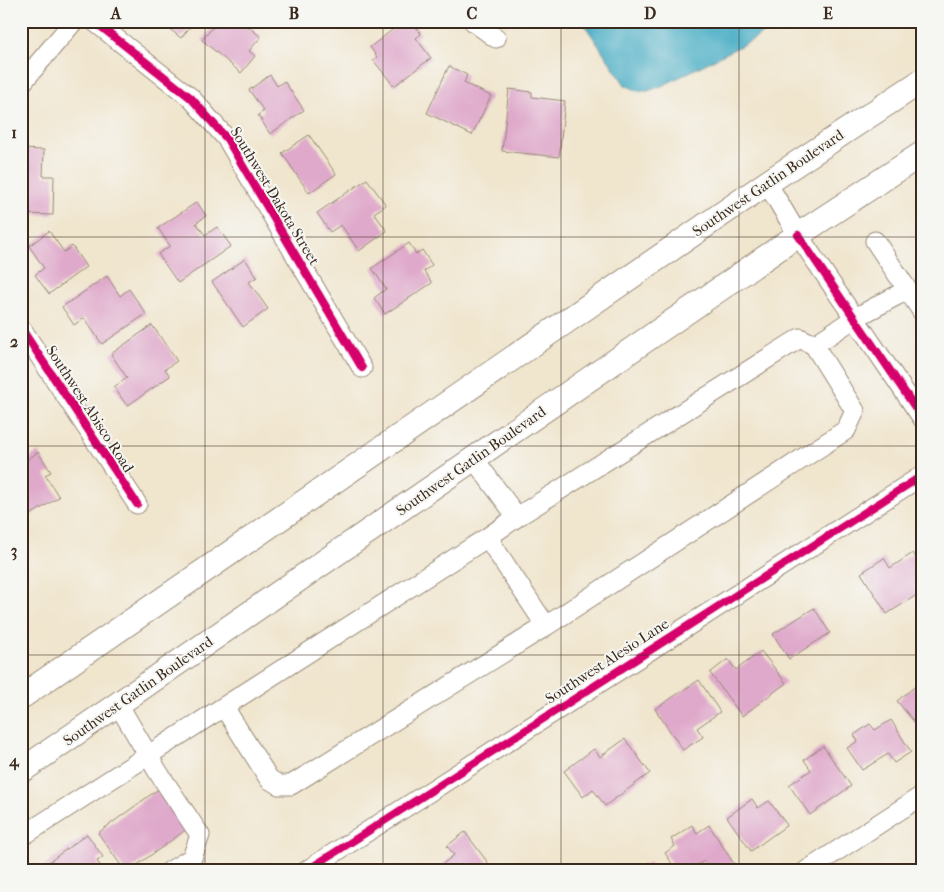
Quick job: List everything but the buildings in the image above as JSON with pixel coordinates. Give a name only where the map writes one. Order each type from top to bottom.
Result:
[{"type":"main road","name":"Southwest Gatlin Boulevard","points":[[21,697],[767,183],[923,80]]},
{"type":"main road","name":"Southwest Gatlin Boulevard","points":[[21,771],[798,235],[923,152]]},
{"type":"street","points":[[21,84],[74,21]]},
{"type":"street","name":"Southwest Dakota Street","points":[[94,21],[191,98],[227,139],[362,368]]},
{"type":"street","points":[[473,21],[496,38]]},
{"type":"street","points":[[767,183],[798,235],[923,419]]},
{"type":"street","points":[[875,241],[923,313]]},
{"type":"street","points":[[814,345],[855,318],[908,290]]},
{"type":"street","name":"Southwest Abisco Road","points":[[21,328],[137,504]]},
{"type":"street","points":[[21,837],[517,517],[800,338],[814,345],[855,411],[846,430],[546,626],[292,785],[278,785],[269,779],[224,707]]},
{"type":"street","points":[[474,459],[517,517]]},
{"type":"street","name":"Southwest Alesio Lane","points":[[306,871],[923,475]]},
{"type":"street","points":[[488,536],[546,626]]},
{"type":"street","points":[[118,704],[148,756],[200,836],[192,858],[170,871]]},
{"type":"street","points":[[806,871],[923,795]]},
{"type":"water","points":[[582,21],[778,21],[756,38],[664,85],[648,91],[638,91],[625,85]]},
{"type":"cycle path","points":[[94,21],[191,98],[227,139],[362,368]]},
{"type":"cycle path","points":[[798,235],[923,419]]},
{"type":"cycle path","points":[[21,328],[137,504]]},
{"type":"cycle path","points":[[306,871],[923,475]]}]
